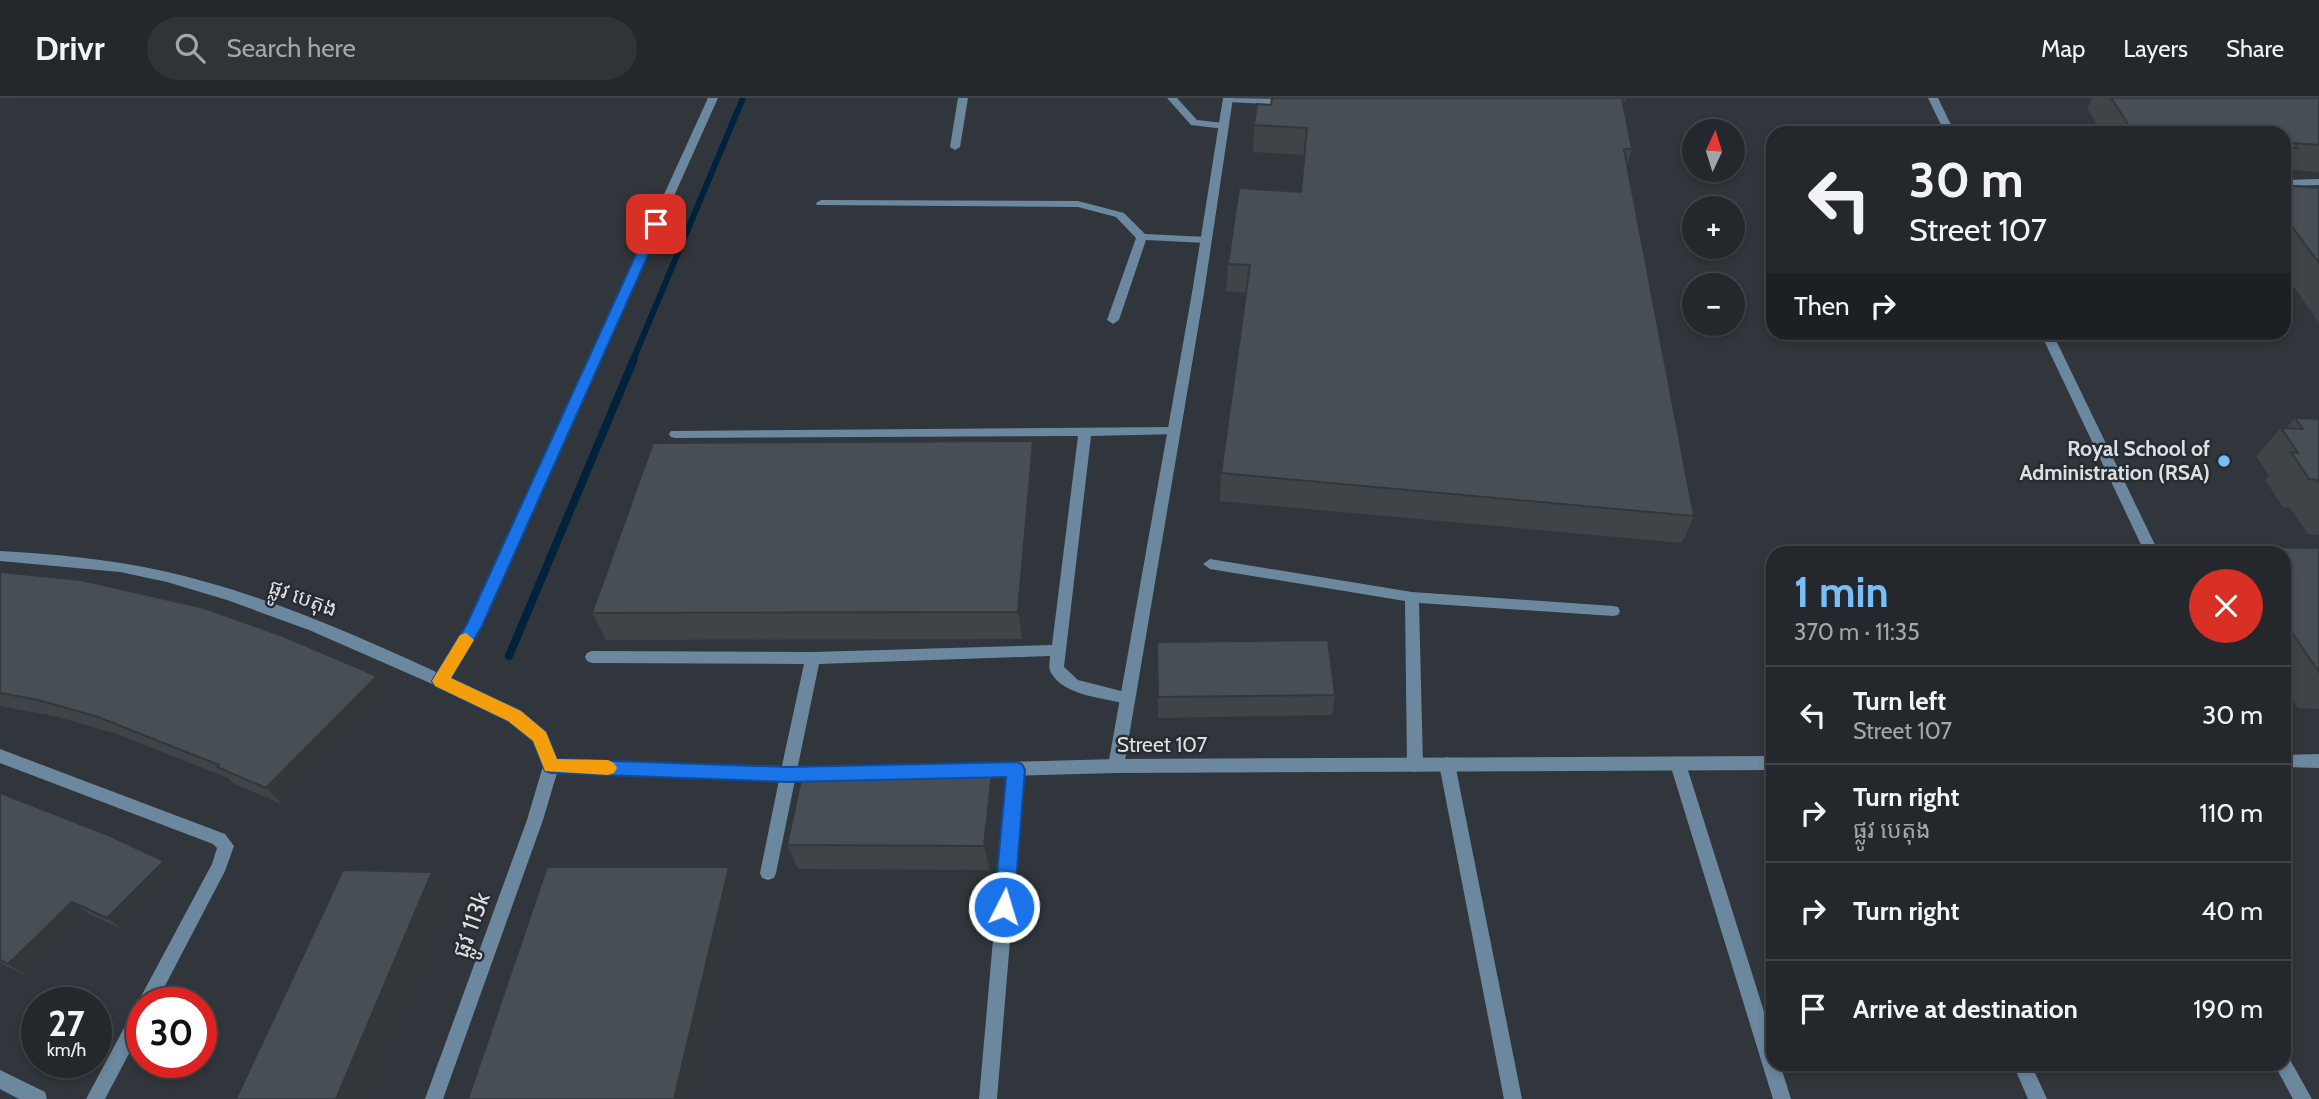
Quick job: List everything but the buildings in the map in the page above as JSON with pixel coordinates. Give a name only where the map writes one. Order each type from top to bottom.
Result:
[{"type":"street","points":[[441,681],[474,626],[713,98]]},
{"type":"street","points":[[955,147],[963,98]]},
{"type":"street","points":[[1172,98],[1194,123],[1224,126]]},
{"type":"street","points":[[1933,98],[1947,126]]},
{"type":"street","points":[[1116,766],[1228,99],[1307,103]]},
{"type":"street","points":[[2291,183],[2319,182]]},
{"type":"street","points":[[821,203],[1078,204],[1120,215],[1142,237],[1206,240]]},
{"type":"street","points":[[1113,320],[1142,237]]},
{"type":"street","points":[[2050,340],[2149,546]]},
{"type":"street","points":[[675,434],[1174,431]]},
{"type":"street","points":[[1085,432],[1056,669],[1074,685],[1128,698]]},
{"type":"street","name":"ផ្លូវ បេតុង","points":[[0,556],[136,571],[188,582],[324,628],[514,716],[540,737],[551,766]]},
{"type":"street","points":[[1210,564],[1412,597],[1613,611]]},
{"type":"street","points":[[1412,597],[1415,765]]},
{"type":"street","points":[[592,657],[813,658],[1059,650]]},
{"type":"street","points":[[768,873],[813,658]]},
{"type":"street","points":[[0,757],[219,839],[226,846],[219,866],[155,987]]},
{"type":"street","points":[[2291,761],[2319,761]]},
{"type":"street","name":"Street 107","points":[[882,773],[1116,766],[1766,763]]},
{"type":"street","points":[[1447,764],[1513,1099]]},
{"type":"street","points":[[1678,764],[1766,1047]]},
{"type":"street","points":[[551,766],[788,775],[842,774]]},
{"type":"street","name":"ផ្លូវ 113k","points":[[434,1099],[536,820],[551,766]]},
{"type":"street","points":[[988,1099],[1016,770]]},
{"type":"street","points":[[95,1099],[126,1041]]},
{"type":"street","points":[[1773,1071],[1782,1099]]},
{"type":"street","points":[[2025,1071],[2038,1099]]},
{"type":"street","points":[[2287,1071],[2303,1099]]},
{"type":"street","points":[[0,1079],[38,1099]]},
{"type":"waterway","points":[[633,360],[743,98]]},
{"type":"waterway","points":[[509,656],[634,359]]},
{"type":"slow traffic","points":[[466,640],[441,681],[514,716],[540,737],[551,766],[608,768]]},
{"type":"place","name":"Royal School of Administration (RSA)","points":[[2224,461]]},
{"type":"route","points":[[656,224],[474,626],[441,681],[514,716],[540,737],[551,766],[788,775],[1016,770],[1004,907]]}]
